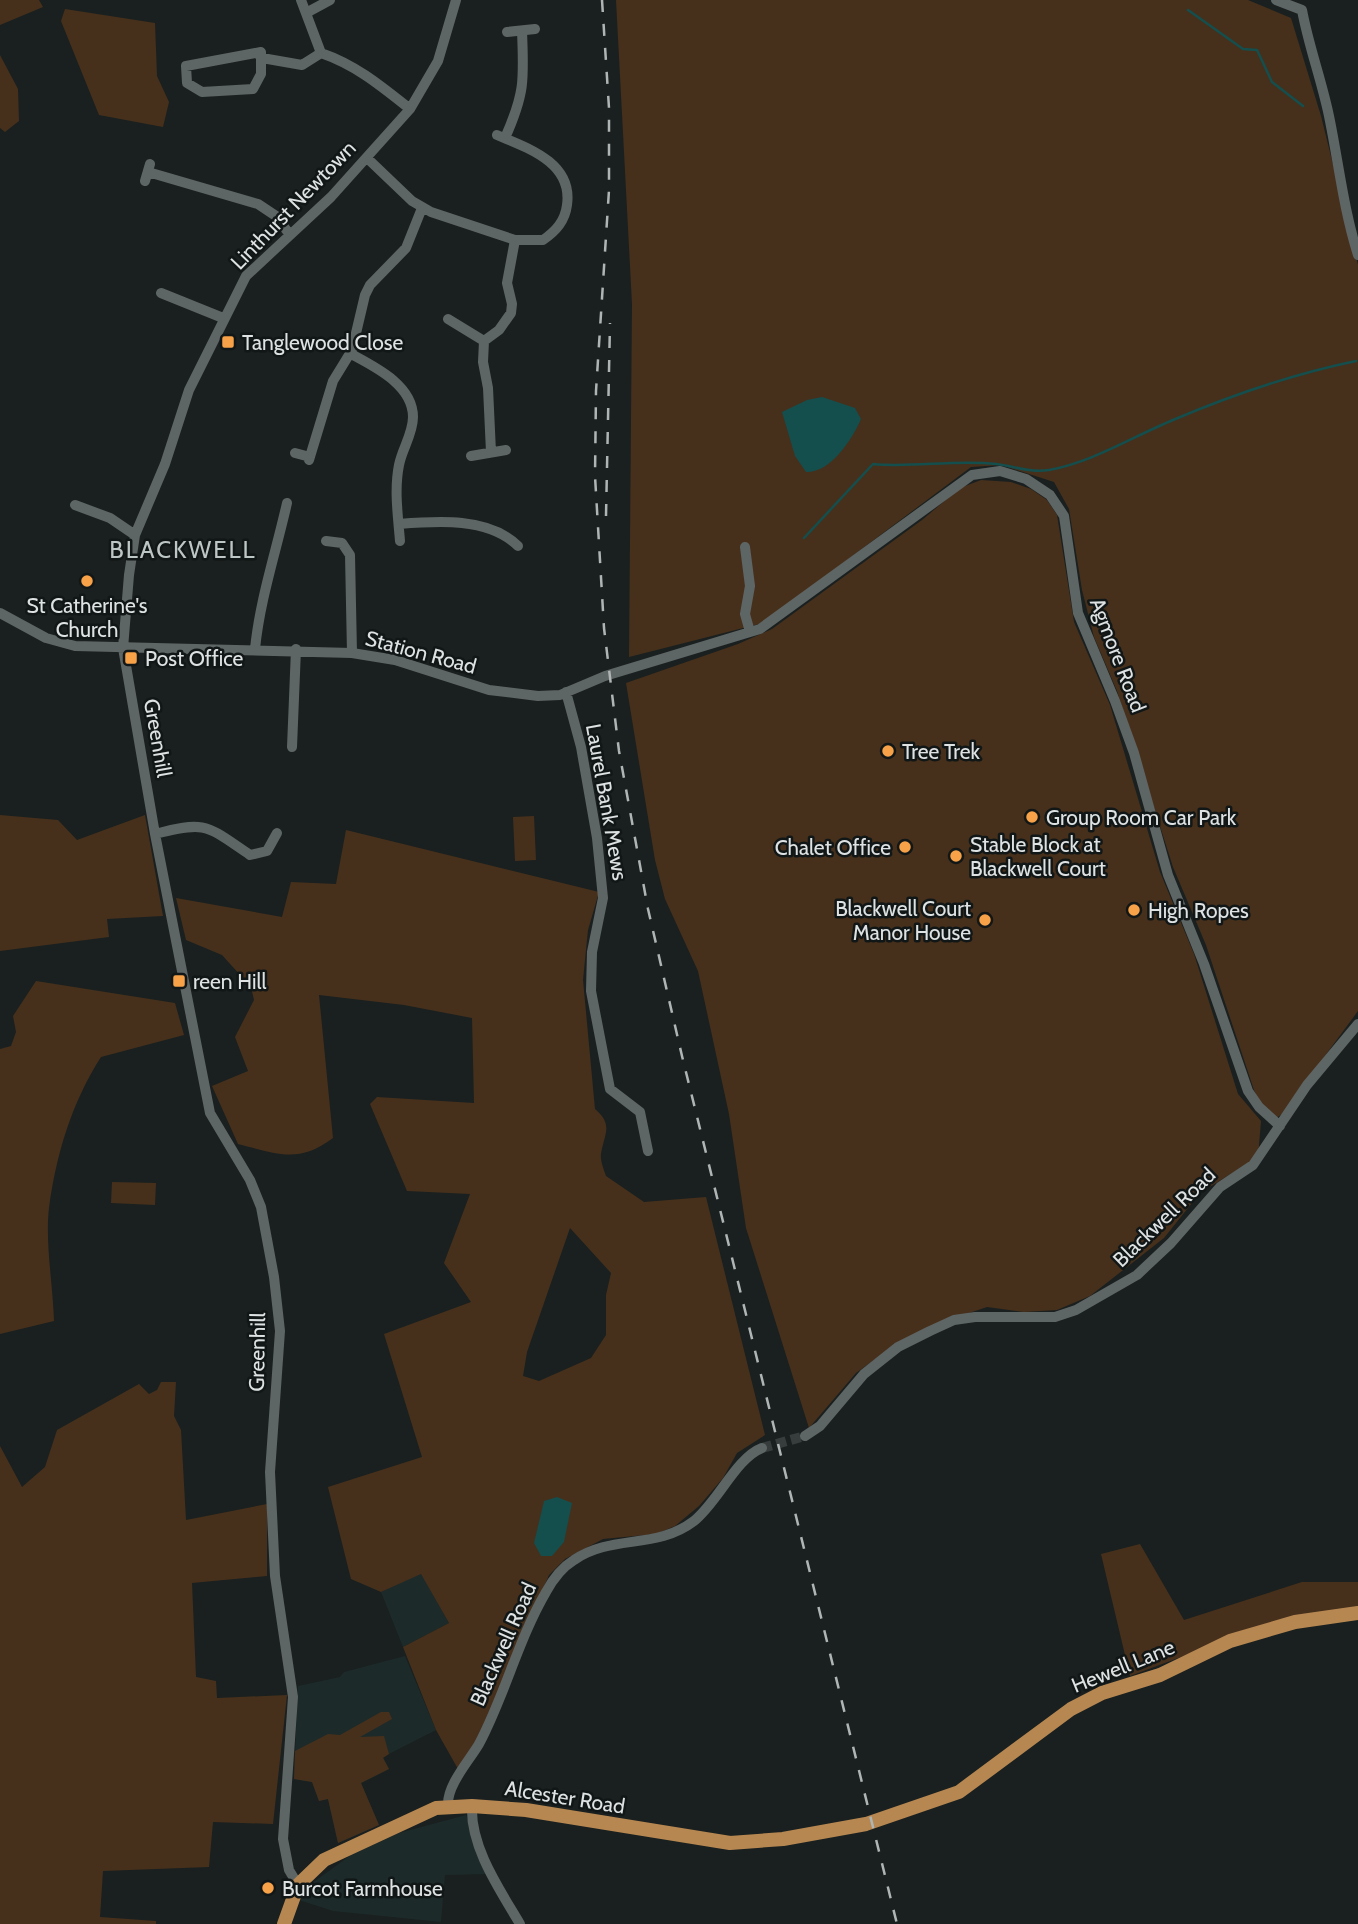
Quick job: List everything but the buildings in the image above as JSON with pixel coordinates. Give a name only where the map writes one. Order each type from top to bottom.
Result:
[{"type":"main road","name":"Hewell Lane","points":[[885,1819],[960,1792],[1071,1709],[1102,1693],[1160,1675],[1230,1642],[1295,1622],[1358,1613]]},
{"type":"main road","name":"Alcester Road","points":[[284,1924],[299,1885],[334,1854],[426,1811],[448,1805],[526,1810],[674,1836],[740,1843],[783,1839],[885,1819]]},
{"type":"street","points":[[300,0],[321,53]]},
{"type":"street","points":[[306,13],[330,0]]},
{"type":"street","name":"Linthurst Newtown","points":[[123,648],[128,575],[135,535],[165,464],[190,390],[223,318],[246,276],[367,158],[410,109],[439,61],[456,0]]},
{"type":"street","points":[[1276,0],[1304,5],[1308,44],[1330,118],[1349,226],[1358,255]]},
{"type":"street","points":[[507,32],[535,29]]},
{"type":"street","points":[[367,158],[422,208],[515,240],[544,240],[555,232],[563,220],[568,201],[566,180],[550,161],[501,136],[521,102],[524,78],[522,31]]},
{"type":"street","points":[[261,52],[262,58],[261,74],[253,89],[202,92],[187,83],[186,66],[261,52]]},
{"type":"street","points":[[321,53],[347,62],[367,74],[410,109]]},
{"type":"street","points":[[262,58],[302,65],[321,53]]},
{"type":"street","points":[[148,172],[258,204],[276,216],[290,235]]},
{"type":"street","points":[[295,453],[309,458],[333,381],[351,354],[365,295],[370,285],[406,248],[422,208]]},
{"type":"street","points":[[484,341],[499,330],[511,313],[512,304],[506,283],[515,240]]},
{"type":"street","points":[[161,293],[223,318]]},
{"type":"street","points":[[463,313],[452,321],[484,341]]},
{"type":"street","points":[[484,341],[483,362],[488,388],[491,452]]},
{"type":"street","points":[[351,354],[394,382],[410,404],[413,418],[399,464],[396,490],[400,541]]},
{"type":"street","points":[[471,456],[506,450]]},
{"type":"street","name":"Agmore Road","points":[[621,673],[676,653],[760,629],[972,475],[1000,471],[1026,479],[1050,495],[1064,516],[1078,613],[1134,753],[1168,875],[1204,964],[1239,1072],[1259,1107],[1280,1126]]},
{"type":"street","points":[[255,649],[260,602],[274,563],[287,503]]},
{"type":"street","points":[[75,505],[110,518],[135,535]]},
{"type":"street","points":[[399,524],[450,521],[509,537],[518,546]]},
{"type":"street","points":[[509,537],[517,526]]},
{"type":"street","points":[[326,541],[342,543],[350,555],[352,653]]},
{"type":"street","points":[[745,547],[750,586],[745,614],[750,632]]},
{"type":"street","name":"Station Road","points":[[0,613],[59,642],[75,646],[296,649],[352,653],[395,660],[489,690],[538,696],[566,692],[598,678],[621,673]]},
{"type":"street","name":"Greenhill","points":[[123,648],[155,834],[210,1113],[250,1180],[261,1208],[274,1277],[280,1331],[270,1472],[271,1498],[275,1576],[293,1697],[283,1850],[289,1870],[299,1885]]},
{"type":"street","points":[[292,747],[296,649]]},
{"type":"street","name":"Laurel Bank Mews","points":[[566,692],[583,760],[603,898],[592,951],[591,991],[610,1089],[640,1112],[648,1151]]},
{"type":"street","points":[[155,834],[188,825],[210,828],[250,855],[267,851],[277,833]]},
{"type":"street","name":"Blackwell Road","points":[[805,1436],[820,1426],[864,1374],[898,1348],[930,1331],[954,1320],[975,1317],[1055,1317],[1076,1310],[1136,1275],[1171,1243],[1220,1187],[1253,1165],[1307,1084],[1358,1024]]},
{"type":"street","name":"Blackwell Road","points":[[448,1805],[451,1790],[484,1734],[526,1630],[555,1577],[575,1559],[588,1553],[614,1544],[657,1540],[682,1529],[713,1502],[749,1454],[762,1448]]},
{"type":"street","points":[[472,1806],[472,1823],[483,1854],[520,1924]]},
{"type":"shaded area","points":[[0,0],[39,0],[43,7],[0,25]]},
{"type":"shaded area","points":[[616,0],[1248,0],[1291,18],[1321,116],[1358,265],[1358,1011],[1282,1114],[1275,1119],[1261,1106],[1254,1090],[1206,945],[1173,867],[1117,691],[1094,637],[1082,590],[1069,509],[1054,482],[1001,465],[971,467],[763,623],[629,657],[632,304]]},
{"type":"shaded area","points":[[65,9],[155,23],[157,76],[169,102],[163,127],[99,115],[61,21]]},
{"type":"shaded area","points":[[0,55],[18,89],[19,121],[5,132],[0,128]]},
{"type":"shaded area","points":[[981,480],[1011,482],[1031,489],[1047,500],[1057,515],[1074,622],[1110,705],[1160,872],[1194,954],[1238,1094],[1261,1121],[1258,1157],[1200,1193],[1164,1238],[1090,1296],[1057,1310],[1024,1312],[987,1307],[942,1322],[900,1341],[856,1373],[809,1428],[746,1228],[729,1114],[698,971],[665,899],[655,860],[626,683],[738,644],[772,629],[922,520],[960,488]]},
{"type":"shaded area","points":[[0,815],[58,820],[77,840],[145,815],[163,916],[107,919],[109,937],[0,951]]},
{"type":"shaded area","points":[[534,816],[536,860],[515,861],[513,817]]},
{"type":"shaded area","points":[[346,830],[599,892],[588,930],[583,980],[595,1109],[606,1125],[602,1165],[606,1176],[644,1202],[706,1197],[765,1435],[737,1453],[723,1478],[699,1506],[675,1526],[656,1534],[603,1539],[565,1559],[549,1575],[481,1732],[458,1769],[436,1730],[403,1647],[449,1623],[421,1574],[381,1592],[351,1579],[328,1487],[422,1457],[384,1334],[471,1302],[444,1263],[470,1194],[407,1191],[370,1104],[377,1097],[474,1103],[472,1018],[404,1005],[319,995],[333,1138],[321,1146],[298,1154],[276,1153],[238,1144],[212,1086],[248,1071],[235,1037],[254,1000],[251,987],[222,955],[186,940],[176,898],[282,917],[291,882],[336,884]],"holes":[[[570,1228],[611,1273],[606,1295],[606,1335],[591,1358],[539,1381],[523,1376],[527,1352]]]},
{"type":"shaded area","points":[[36,981],[175,1003],[184,1035],[101,1057],[74,1111],[52,1188],[48,1235],[54,1321],[0,1334],[0,1049],[11,1046],[16,1032],[13,1016]]},
{"type":"shaded area","points":[[112,1182],[156,1183],[155,1205],[111,1203]]},
{"type":"shaded area","points":[[161,1382],[176,1382],[174,1416],[181,1430],[186,1520],[267,1504],[267,1576],[192,1583],[196,1677],[216,1681],[217,1698],[287,1695],[273,1824],[213,1822],[209,1867],[103,1871],[100,1917],[156,1921],[156,1924],[0,1924],[0,1446],[22,1487],[45,1467],[57,1430],[139,1384],[149,1394],[157,1390]]},
{"type":"shaded area","points":[[1140,1544],[1184,1620],[1302,1582],[1358,1582],[1358,1608],[1189,1654],[1130,1676],[1101,1554]]},
{"type":"shaded area","points":[[421,1573],[449,1623],[403,1647],[381,1592]]},
{"type":"shaded area","points":[[405,1656],[436,1730],[383,1757],[389,1769],[361,1783],[379,1825],[338,1843],[328,1799],[319,1801],[312,1782],[294,1779],[298,1686],[340,1677],[344,1672]]},
{"type":"shaded area","points":[[381,1712],[389,1712],[392,1719],[360,1737],[384,1736],[389,1754],[383,1758],[389,1769],[361,1783],[379,1825],[338,1843],[328,1799],[319,1801],[312,1782],[294,1779],[295,1751],[328,1734],[340,1735]]},
{"type":"shaded area","points":[[466,1815],[489,1874],[445,1875],[441,1922],[333,1911],[299,1900],[315,1881],[351,1855],[399,1833]]},
{"type":"water","points":[[822,397],[855,408],[861,419],[846,445],[832,461],[815,471],[806,472],[795,456],[782,412],[807,400]]},
{"type":"water","points":[[557,1497],[572,1503],[564,1542],[552,1556],[541,1556],[534,1543],[544,1501]]},
{"type":"waterway","points":[[1188,10],[1243,49],[1257,50],[1272,82],[1303,106]]},
{"type":"waterway","points":[[804,538],[873,464],[981,463],[1049,470],[1097,455],[1173,420],[1240,394],[1309,372],[1356,361]]},
{"type":"tunnel","points":[[762,1448],[805,1436]]},
{"type":"railway","points":[[602,0],[609,108],[609,190],[596,391],[595,476],[604,628],[619,751],[648,909],[682,1056],[897,1924]]},
{"type":"railway","points":[[606,516],[610,323]]},
{"type":"place","name":"Tanglewood Close","points":[[228,342]]},
{"type":"place","name":"St Catherine's Church","points":[[87,581]]},
{"type":"place","name":"Post Office","points":[[131,658]]},
{"type":"place","name":"Tree Trek","points":[[888,751]]},
{"type":"place","name":"Group Room Car Park","points":[[1032,817]]},
{"type":"place","name":"Chalet Office","points":[[905,847]]},
{"type":"place","name":"Stable Block at Blackwell Court","points":[[956,856]]},
{"type":"place","name":"High Ropes","points":[[1134,910]]},
{"type":"place","name":"Blackwell Court Manor House","points":[[985,920]]},
{"type":"place","name":"reen Hill","points":[[179,981]]},
{"type":"place","name":"Burcot Farmhouse","points":[[268,1888]]},
{"type":"district","name":"BLACKWELL","points":[[183,549]]}]
